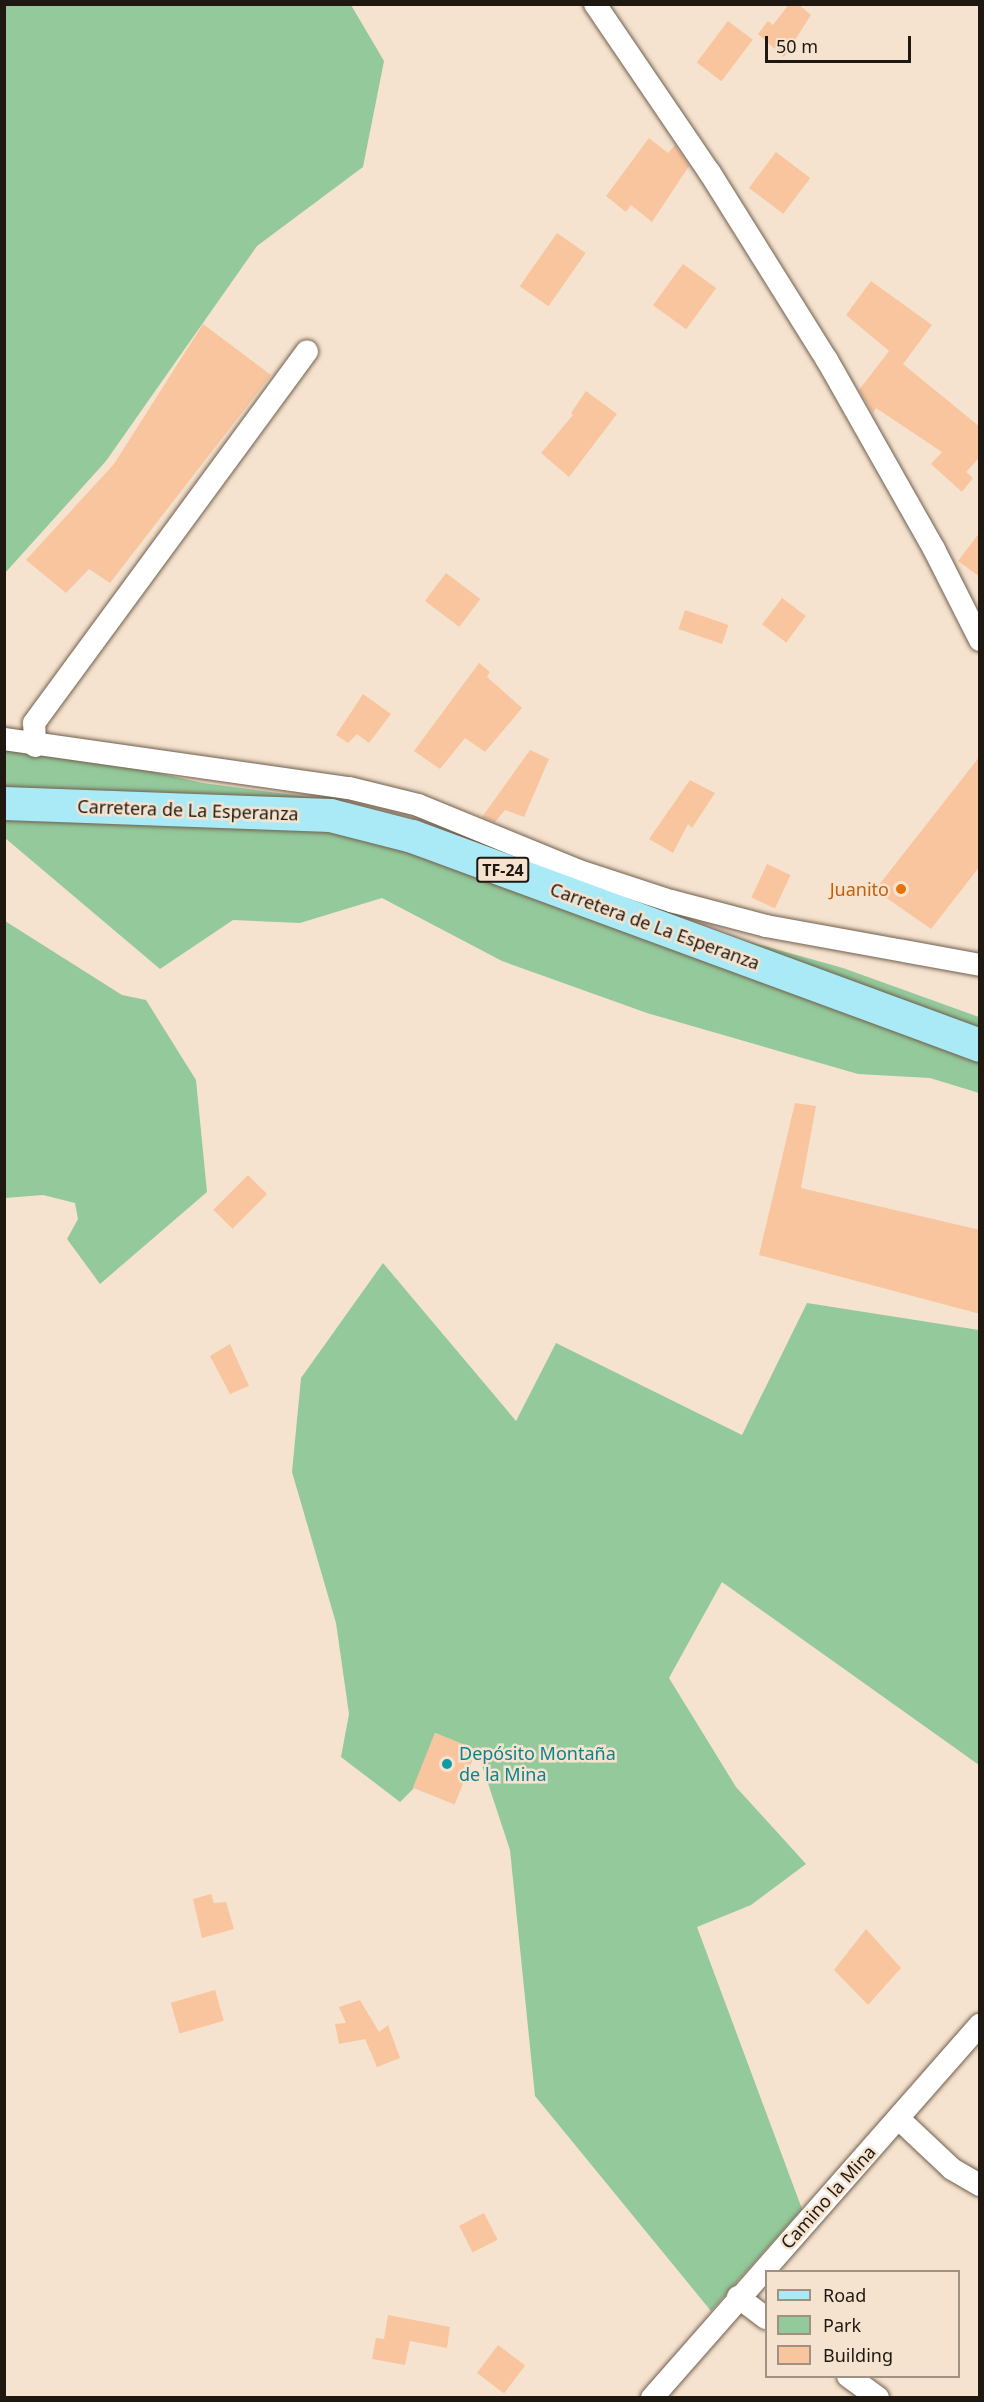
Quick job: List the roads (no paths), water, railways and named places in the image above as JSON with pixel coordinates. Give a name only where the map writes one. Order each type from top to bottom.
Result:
[{"type":"main road","name":"Carretera de La Esperanza","points":[[4,803],[330,815],[412,836],[980,1045]]},
{"type":"street","points":[[595,4],[710,173],[827,360],[934,549],[980,640]]},
{"type":"street","points":[[35,746],[34,723],[307,352]]},
{"type":"street","points":[[4,739],[35,746],[349,788],[418,805],[579,871],[671,901],[766,926],[980,965]]},
{"type":"street","name":"Camino la Mina","points":[[652,2397],[980,2024]]},
{"type":"street","points":[[898,2119],[952,2169],[980,2185]]},
{"type":"street","points":[[738,2297],[765,2317]]},
{"type":"street","points":[[851,2378],[878,2397]]},
{"type":"place","name":"Juanito","points":[[901,889]]},
{"type":"place","name":"Depósito Montaña de la Mina","points":[[447,1764]]}]
